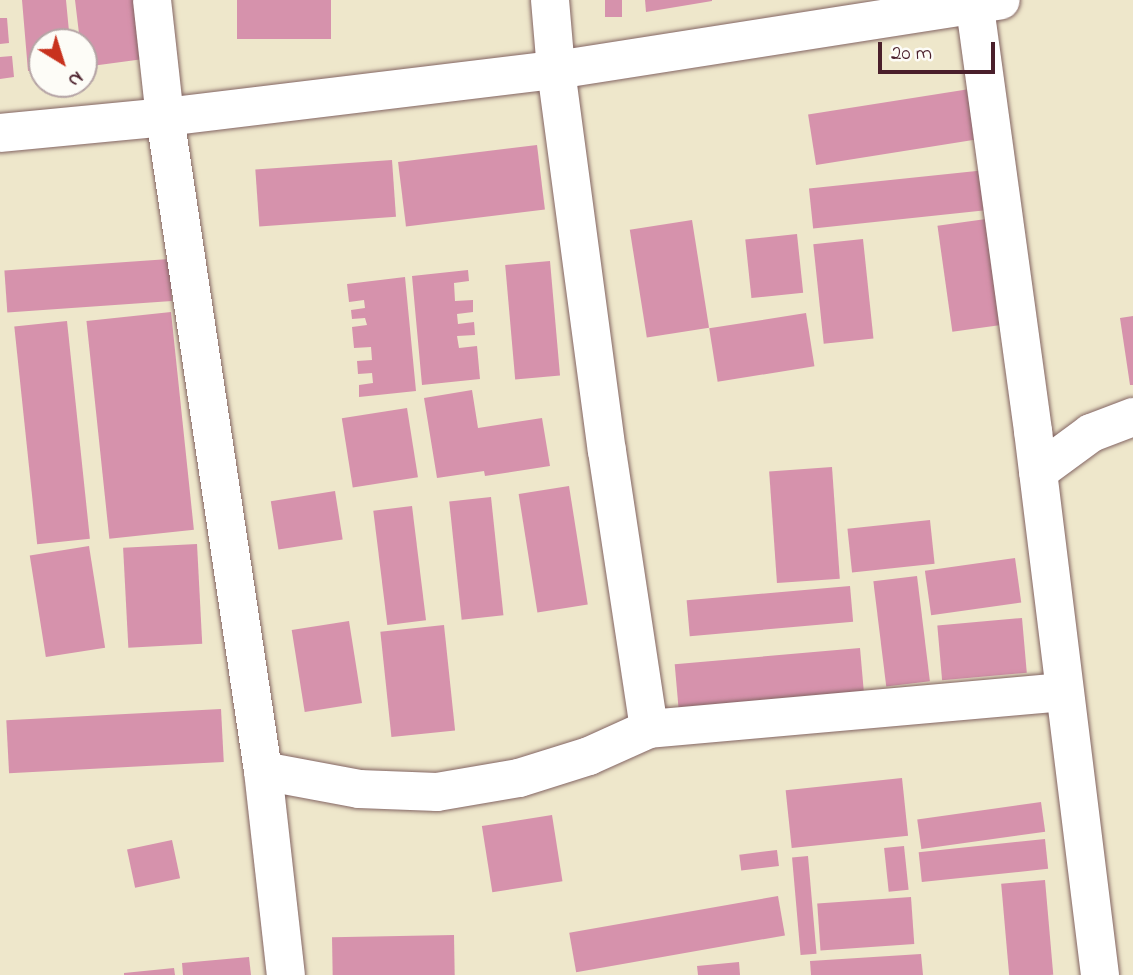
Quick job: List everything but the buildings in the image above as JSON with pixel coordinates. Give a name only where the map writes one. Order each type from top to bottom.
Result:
[{"type":"street","points":[[152,0],[165,117],[263,771],[286,975]]},
{"type":"street","points":[[550,0],[556,70],[607,451],[649,729]]},
{"type":"street","points":[[0,133],[165,117],[556,70],[983,1],[1100,975]]},
{"type":"street","points":[[1038,472],[1091,433],[1133,417]]},
{"type":"street","points":[[263,771],[359,789],[437,792],[519,778],[589,756],[649,729],[1064,692]]}]
